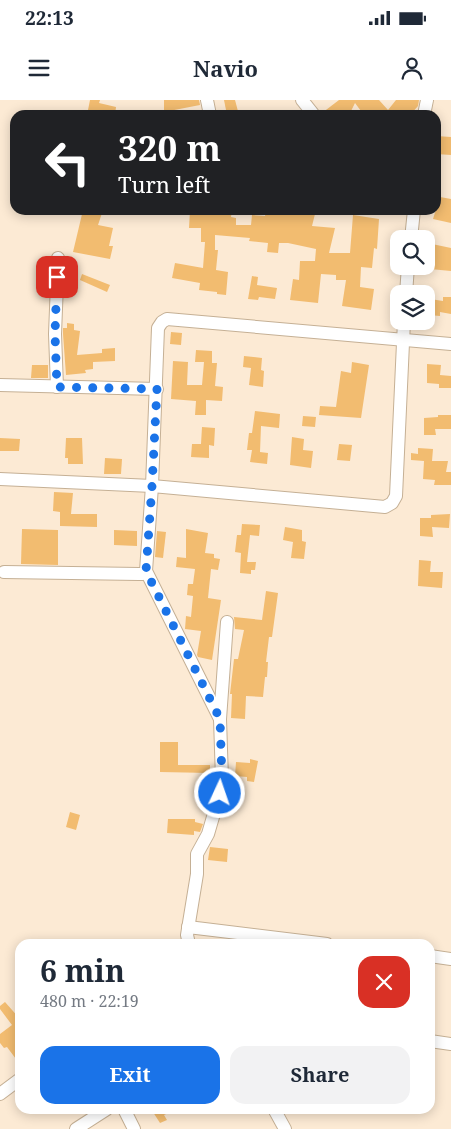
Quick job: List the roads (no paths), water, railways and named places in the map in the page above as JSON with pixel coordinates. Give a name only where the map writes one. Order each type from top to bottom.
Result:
[{"type":"street","points":[[302,100],[310,110]]},
{"type":"street","points":[[412,230],[413,215]]},
{"type":"street","points":[[57,387],[55,334],[58,258]]},
{"type":"street","points":[[220,719],[146,571],[157,389],[158,328],[168,318],[451,344]]},
{"type":"street","points":[[0,480],[152,486],[384,506],[392,503],[396,496],[403,330]]},
{"type":"street","points":[[0,385],[157,389]]},
{"type":"street","points":[[4,572],[143,574],[146,571]]},
{"type":"street","points":[[188,939],[188,927],[197,874],[197,854],[208,834],[220,793],[222,779],[220,719],[227,622]]},
{"type":"street","points":[[188,927],[286,939]]},
{"type":"street","points":[[435,957],[451,959]]},
{"type":"street","points":[[435,1042],[451,1044]]},
{"type":"street","points":[[0,1094],[15,1083]]},
{"type":"street","points":[[76,1129],[99,1114]]},
{"type":"street","points":[[126,1114],[134,1129]]},
{"type":"street","points":[[276,1114],[284,1129]]}]
